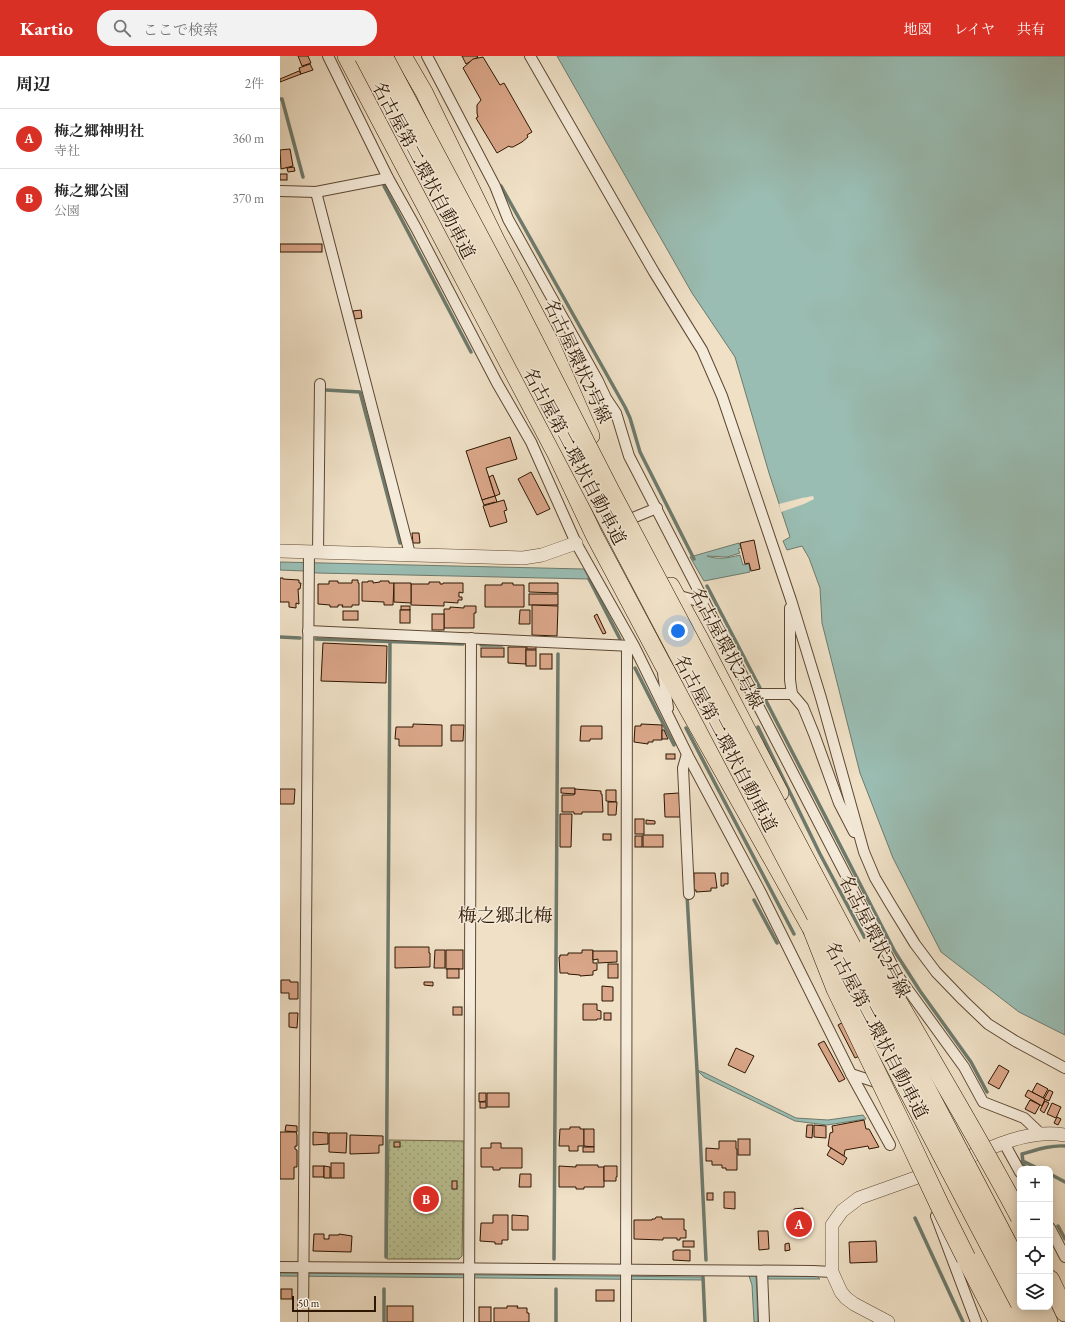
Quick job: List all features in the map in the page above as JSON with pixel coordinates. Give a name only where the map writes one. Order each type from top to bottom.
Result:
[{"type":"highway","points":[[346,56],[555,452],[594,535],[662,663],[814,935],[896,1088],[1017,1322]]},
{"type":"highway","name":"名古屋第二環状自動車道","points":[[364,56],[1017,1297]]},
{"type":"highway","name":"名古屋第二環状自動車道","points":[[383,56],[509,293],[610,491],[786,821],[1017,1262]]},
{"type":"highway","name":"名古屋環状2号線","points":[[403,56],[424,92],[496,240],[550,342],[606,471],[676,595],[760,753],[830,894],[1017,1250]]},
{"type":"highway","points":[[786,821],[854,924],[919,1040],[966,1119],[1017,1212]]},
{"type":"highway","points":[[776,837],[836,989],[940,1206],[999,1322]]},
{"type":"highway","points":[[1053,1286],[1065,1312]]},
{"type":"highway","points":[[1024,1310],[1030,1322]]},
{"type":"highway","points":[[1042,1310],[1048,1322]]},
{"type":"highway","points":[[1048,1310],[1054,1322]]},
{"type":"street","points":[[328,56],[388,178],[416,228],[497,383],[531,442],[576,543],[760,891],[851,1074],[890,1145]]},
{"type":"street","points":[[427,56],[495,186],[508,219],[606,398],[616,413],[629,456],[898,976],[964,1067],[984,1102],[1024,1118],[1041,1134]]},
{"type":"street","points":[[530,56],[654,272],[702,350],[722,396],[791,600],[821,698],[864,852]]},
{"type":"street","points":[[280,191],[316,192],[388,178]]},
{"type":"street","points":[[316,192],[410,554]]},
{"type":"street","points":[[303,1322],[309,574],[312,555],[320,384]]},
{"type":"street","points":[[531,442],[555,452]]},
{"type":"street","points":[[280,551],[312,555],[410,554],[523,558],[542,555],[576,543],[657,508]]},
{"type":"street","points":[[676,595],[705,603]]},
{"type":"street","points":[[791,600],[790,680],[792,694],[806,714],[839,803],[864,852],[875,878],[915,944],[936,972],[988,1024],[1015,1041],[1065,1068]]},
{"type":"street","points":[[308,631],[630,646]]},
{"type":"street","points":[[469,1322],[471,638]]},
{"type":"street","points":[[626,1322],[630,646]]},
{"type":"street","points":[[662,663],[667,705],[674,727]]},
{"type":"street","points":[[752,694],[792,694]]},
{"type":"street","points":[[687,754],[683,768],[689,894]]},
{"type":"street","points":[[851,1074],[896,1088]]},
{"type":"street","points":[[888,1322],[854,1304],[846,1298],[841,1292],[832,1272],[832,1225],[842,1212],[859,1198],[938,1170],[1021,1137],[1041,1134],[1065,1135]]},
{"type":"street","points":[[1004,1143],[1017,1167]]},
{"type":"street","points":[[921,1176],[976,1322]]},
{"type":"street","points":[[1053,1234],[1065,1257]]},
{"type":"street","points":[[280,1267],[470,1273],[626,1275],[762,1271],[832,1272]]},
{"type":"street","points":[[762,1271],[764,1322]]},
{"type":"green space","points":[[389,1140],[464,1141],[462,1256],[459,1259],[387,1259]]},
{"type":"water","points":[[557,56],[1065,56],[1065,1035],[1019,1012],[941,952],[893,858],[860,773],[822,623],[820,588],[809,558],[802,546],[787,550],[783,541],[790,537],[769,473],[735,357],[692,293]]},
{"type":"water","points":[[739,543],[741,548],[738,549],[740,553],[727,557],[707,556],[723,558],[740,555],[743,565],[749,564],[750,572],[704,581],[690,557]]},
{"type":"water","points":[[280,562],[584,569],[589,579],[317,573],[280,570]]},
{"type":"water","points":[[697,1070],[796,1118],[828,1120],[863,1115],[866,1119],[827,1125],[795,1121],[704,1077]]},
{"type":"water","points":[[280,1273],[703,1277],[704,1280],[280,1276]]},
{"type":"water","points":[[749,1276],[756,1276],[758,1322],[754,1322],[752,1285]]},
{"type":"water","points":[[768,1276],[817,1276],[820,1279],[768,1279]]},
{"type":"pier","points":[[813,496],[814,499],[804,504],[781,512],[779,504]]},
{"type":"building","points":[[298,56],[308,56],[311,63],[302,66]]},
{"type":"building","points":[[462,56],[477,56],[478,57],[466,64]]},
{"type":"building","points":[[483,57],[500,85],[504,83],[532,132],[527,135],[528,137],[522,142],[513,147],[509,146],[497,153],[476,118],[478,117],[477,105],[481,100],[463,68],[473,59]]},
{"type":"building","points":[[310,64],[313,70],[301,74],[299,68]]},
{"type":"building","points":[[299,71],[301,74],[280,82],[280,79]]},
{"type":"building","points":[[290,149],[293,166],[281,169],[280,150]]},
{"type":"building","points":[[294,167],[295,171],[288,172],[287,168]]},
{"type":"building","points":[[280,174],[287,174],[287,180],[280,180]]},
{"type":"building","points":[[280,244],[322,244],[322,252],[280,252]]},
{"type":"building","points":[[361,310],[362,318],[355,319],[353,311]]},
{"type":"building","points":[[510,437],[517,459],[486,468],[495,496],[482,500],[466,451]]},
{"type":"building","points":[[531,472],[550,509],[537,515],[518,479]]},
{"type":"building","points":[[493,475],[500,494],[495,496],[489,477]]},
{"type":"building","points":[[495,496],[497,502],[484,505],[482,500]]},
{"type":"building","points":[[504,500],[507,510],[504,511],[507,522],[490,527],[483,506]]},
{"type":"building","points":[[412,533],[419,533],[420,543],[413,543]]},
{"type":"building","points":[[754,540],[760,569],[751,571],[749,563],[745,564],[740,543]]},
{"type":"building","points":[[280,578],[299,580],[299,583],[301,583],[300,589],[298,589],[299,604],[296,603],[296,608],[289,607],[289,602],[280,602]]},
{"type":"building","points":[[352,580],[358,580],[359,583],[359,605],[352,605],[352,607],[342,607],[343,605],[338,605],[338,607],[330,607],[330,605],[318,604],[318,584],[329,584],[329,581],[338,581],[338,583],[352,583]]},
{"type":"building","points":[[373,581],[373,583],[389,581],[389,583],[394,583],[393,605],[384,605],[384,602],[362,601],[362,582]]},
{"type":"building","points":[[429,582],[440,582],[440,584],[463,583],[463,593],[459,592],[459,597],[462,597],[462,600],[458,600],[458,603],[444,602],[444,606],[411,605],[411,584],[429,584]]},
{"type":"building","points":[[394,583],[411,583],[411,603],[394,602]]},
{"type":"building","points":[[502,583],[524,585],[524,607],[485,607],[485,585],[502,585]]},
{"type":"building","points":[[529,583],[558,583],[558,593],[529,592]]},
{"type":"building","points":[[529,594],[558,594],[558,605],[529,605]]},
{"type":"building","points":[[532,605],[558,606],[557,636],[532,635]]},
{"type":"building","points":[[401,606],[410,606],[410,610],[401,610]]},
{"type":"building","points":[[464,606],[476,606],[476,613],[474,613],[474,628],[444,628],[444,609],[450,609],[450,607],[464,608]]},
{"type":"building","points":[[400,610],[410,610],[410,623],[400,623]]},
{"type":"building","points":[[520,610],[530,610],[530,624],[519,624]]},
{"type":"building","points":[[343,611],[358,611],[358,620],[343,620]]},
{"type":"building","points":[[432,614],[444,614],[444,630],[432,630]]},
{"type":"building","points":[[597,614],[606,633],[603,634],[594,616]]},
{"type":"building","points":[[323,643],[387,646],[386,683],[321,681]]},
{"type":"building","points":[[527,645],[536,645],[536,649],[527,649]]},
{"type":"building","points":[[508,647],[526,647],[526,664],[508,663]]},
{"type":"building","points":[[481,648],[504,648],[504,657],[481,657]]},
{"type":"building","points":[[526,650],[536,650],[536,666],[526,666]]},
{"type":"building","points":[[540,654],[552,654],[552,669],[540,669]]},
{"type":"building","points":[[413,724],[442,725],[442,746],[399,746],[399,739],[395,739],[396,727],[413,727]]},
{"type":"building","points":[[641,724],[662,725],[662,740],[653,740],[653,742],[648,742],[648,744],[634,742],[635,726],[641,726]]},
{"type":"building","points":[[451,725],[464,725],[463,741],[451,741]]},
{"type":"building","points":[[581,726],[602,726],[602,739],[580,741]]},
{"type":"building","points":[[662,730],[664,730],[668,739],[662,739]]},
{"type":"building","points":[[666,754],[675,754],[675,759],[666,759]]},
{"type":"building","points":[[561,788],[575,788],[575,794],[561,793]]},
{"type":"building","points":[[280,789],[295,789],[294,804],[280,804]]},
{"type":"building","points":[[575,789],[601,791],[603,812],[582,812],[582,814],[574,814],[574,812],[562,812],[562,795],[573,795],[575,794]]},
{"type":"building","points":[[606,790],[616,790],[616,802],[606,801]]},
{"type":"building","points":[[679,793],[680,817],[665,817],[664,794]]},
{"type":"building","points":[[608,802],[617,802],[616,815],[608,815]]},
{"type":"building","points":[[560,814],[572,814],[571,847],[560,847]]},
{"type":"building","points":[[635,819],[644,819],[644,834],[635,834]]},
{"type":"building","points":[[646,820],[655,821],[655,824],[646,824]]},
{"type":"building","points":[[603,834],[611,834],[611,840],[603,840]]},
{"type":"building","points":[[643,835],[663,835],[663,847],[643,847]]},
{"type":"building","points":[[635,836],[642,836],[642,847],[635,847]]},
{"type":"building","points":[[694,873],[715,873],[717,888],[711,888],[711,891],[696,892],[696,890],[694,890]]},
{"type":"building","points":[[721,873],[728,873],[728,884],[724,884],[724,886],[721,886]]},
{"type":"building","points":[[395,947],[429,947],[430,967],[395,968]]},
{"type":"building","points":[[435,950],[445,950],[445,968],[434,968]]},
{"type":"building","points":[[446,950],[463,950],[463,969],[446,969]]},
{"type":"building","points":[[582,950],[593,950],[593,963],[597,963],[597,970],[593,971],[593,975],[580,976],[560,973],[560,955],[568,955],[568,953],[582,953]]},
{"type":"building","points":[[593,951],[617,951],[617,962],[598,963],[598,959],[593,960]]},
{"type":"building","points":[[608,964],[618,964],[618,978],[608,978]]},
{"type":"building","points":[[447,969],[459,969],[459,978],[447,978]]},
{"type":"building","points":[[281,980],[298,982],[298,999],[289,999],[289,993],[281,993]]},
{"type":"building","points":[[424,982],[433,982],[433,986],[424,985]]},
{"type":"building","points":[[602,986],[613,987],[613,1001],[602,1001]]},
{"type":"building","points":[[583,1004],[597,1004],[597,1010],[601,1011],[601,1019],[583,1020]]},
{"type":"building","points":[[453,1007],[462,1007],[462,1015],[453,1015]]},
{"type":"building","points":[[289,1013],[298,1013],[297,1028],[289,1027]]},
{"type":"building","points":[[604,1013],[611,1013],[611,1020],[604,1020]]},
{"type":"building","points":[[847,1020],[864,1054],[855,1058],[838,1025]]},
{"type":"building","points":[[824,1041],[845,1079],[839,1082],[818,1044]]},
{"type":"building","points":[[736,1048],[754,1056],[745,1073],[728,1065]]},
{"type":"building","points":[[999,1065],[1009,1071],[999,1089],[988,1083]]},
{"type":"building","points":[[1037,1083],[1048,1089],[1043,1098],[1032,1092]]},
{"type":"building","points":[[1028,1090],[1045,1099],[1042,1106],[1025,1096]]},
{"type":"building","points":[[1049,1090],[1053,1092],[1049,1101],[1044,1099]]},
{"type":"building","points":[[479,1093],[486,1093],[486,1101],[479,1102]]},
{"type":"building","points":[[487,1093],[509,1093],[509,1107],[487,1107]]},
{"type":"building","points":[[1030,1100],[1040,1105],[1035,1114],[1025,1109]]},
{"type":"building","points":[[1045,1101],[1049,1103],[1044,1113],[1040,1110]]},
{"type":"building","points":[[480,1102],[486,1102],[486,1108],[480,1108]]},
{"type":"building","points":[[1052,1103],[1061,1107],[1056,1118],[1047,1114]]},
{"type":"building","points":[[1057,1117],[1061,1119],[1058,1125],[1054,1123]]},
{"type":"building","points":[[864,1120],[866,1129],[869,1129],[879,1147],[869,1149],[868,1146],[845,1150],[844,1156],[828,1146],[830,1133],[833,1132],[832,1126]]},
{"type":"building","points":[[286,1125],[297,1126],[297,1132],[285,1131]]},
{"type":"building","points":[[807,1125],[813,1125],[812,1138],[806,1137]]},
{"type":"building","points":[[814,1125],[826,1126],[826,1138],[814,1137]]},
{"type":"building","points":[[570,1127],[580,1127],[580,1129],[584,1129],[584,1146],[578,1146],[578,1151],[569,1151],[569,1146],[559,1146],[560,1129],[570,1129]]},
{"type":"building","points":[[584,1129],[594,1129],[594,1147],[584,1146]]},
{"type":"building","points":[[280,1132],[296,1132],[297,1135],[297,1146],[295,1146],[295,1149],[297,1150],[297,1167],[294,1167],[294,1179],[280,1179]]},
{"type":"building","points":[[313,1132],[328,1133],[328,1144],[313,1145]]},
{"type":"building","points":[[329,1133],[347,1133],[346,1153],[329,1152]]},
{"type":"building","points":[[350,1135],[383,1136],[383,1145],[379,1145],[379,1153],[350,1154]]},
{"type":"building","points":[[738,1139],[750,1139],[750,1155],[738,1155]]},
{"type":"building","points":[[719,1141],[736,1141],[737,1170],[726,1170],[726,1168],[722,1168],[722,1165],[712,1165],[712,1161],[706,1161],[706,1148],[719,1149]]},
{"type":"building","points":[[394,1142],[400,1142],[400,1147],[394,1147]]},
{"type":"building","points":[[491,1143],[501,1143],[501,1148],[522,1148],[522,1168],[500,1168],[500,1170],[493,1170],[493,1167],[481,1167],[481,1148],[491,1148]]},
{"type":"building","points":[[583,1147],[594,1147],[594,1152],[583,1152]]},
{"type":"building","points":[[831,1148],[847,1158],[843,1165],[827,1155]]},
{"type":"building","points":[[331,1163],[344,1163],[344,1178],[331,1178]]},
{"type":"building","points":[[576,1165],[598,1165],[598,1167],[604,1167],[604,1187],[584,1187],[584,1189],[576,1189],[576,1187],[559,1187],[559,1166],[576,1167]]},
{"type":"building","points":[[313,1166],[324,1166],[324,1177],[313,1177]]},
{"type":"building","points":[[324,1166],[330,1167],[330,1178],[324,1178]]},
{"type":"building","points":[[604,1166],[617,1166],[616,1181],[604,1181]]},
{"type":"building","points":[[520,1174],[531,1174],[531,1187],[519,1187]]},
{"type":"building","points":[[452,1181],[457,1181],[457,1189],[452,1189]]},
{"type":"building","points":[[724,1192],[735,1192],[735,1209],[724,1208]]},
{"type":"building","points":[[707,1193],[713,1193],[713,1200],[707,1200]]},
{"type":"building","points":[[803,1208],[805,1230],[793,1230],[794,1209]]},
{"type":"building","points":[[493,1215],[508,1215],[508,1240],[502,1240],[502,1244],[480,1241],[481,1223],[493,1223]]},
{"type":"building","points":[[512,1215],[528,1216],[528,1230],[512,1230]]},
{"type":"building","points":[[656,1217],[662,1217],[662,1219],[684,1219],[686,1238],[680,1238],[680,1240],[677,1240],[677,1238],[663,1238],[663,1240],[634,1239],[634,1220],[652,1220]]},
{"type":"building","points":[[758,1231],[768,1231],[769,1249],[759,1250]]},
{"type":"building","points":[[314,1234],[324,1234],[324,1239],[329,1239],[329,1235],[339,1234],[352,1236],[351,1252],[313,1251]]},
{"type":"building","points":[[683,1241],[694,1241],[694,1247],[683,1247]]},
{"type":"building","points":[[876,1241],[877,1262],[850,1263],[849,1242]]},
{"type":"building","points":[[789,1243],[790,1250],[785,1251],[785,1244]]},
{"type":"building","points":[[690,1250],[690,1261],[673,1260],[673,1251]]},
{"type":"building","points":[[281,1289],[292,1289],[292,1299],[281,1299]]},
{"type":"building","points":[[596,1290],[614,1290],[614,1301],[596,1301]]},
{"type":"building","points":[[387,1306],[413,1306],[413,1322],[387,1322]]},
{"type":"building","points":[[507,1306],[527,1308],[527,1313],[529,1313],[529,1322],[494,1322],[494,1308],[507,1308]]},
{"type":"building","points":[[479,1307],[491,1307],[491,1322],[479,1322]]},
{"type":"waterway","points":[[280,99],[282,99],[303,177]]},
{"type":"waterway","points":[[384,186],[471,352]]},
{"type":"waterway","points":[[501,186],[625,407],[630,418],[640,452],[694,559]]},
{"type":"waterway","points":[[326,390],[360,392],[400,543]]},
{"type":"waterway","points":[[589,579],[620,639]]},
{"type":"waterway","points":[[707,586],[760,688]]},
{"type":"waterway","points":[[280,637],[300,638]]},
{"type":"waterway","points":[[316,639],[463,644]]},
{"type":"waterway","points":[[386,1257],[390,642]]},
{"type":"waterway","points":[[481,645],[502,645]]},
{"type":"waterway","points":[[554,1259],[558,654]]},
{"type":"waterway","points":[[635,668],[674,745]]},
{"type":"waterway","points":[[765,699],[895,952],[920,991],[971,1062],[987,1092]]},
{"type":"waterway","points":[[758,727],[820,854],[867,942]]},
{"type":"waterway","points":[[686,728],[794,934]]},
{"type":"waterway","points":[[687,895],[706,1260]]},
{"type":"waterway","points":[[754,900],[777,943]]},
{"type":"waterway","points":[[1025,1166],[1022,1154],[1048,1147],[1065,1146]]},
{"type":"waterway","points":[[1021,1162],[1025,1162],[1033,1166]]},
{"type":"waterway","points":[[1053,1176],[1065,1182]]},
{"type":"waterway","points":[[915,1218],[963,1322]]},
{"type":"waterway","points":[[1058,1226],[1065,1239]]},
{"type":"waterway","points":[[703,1277],[705,1322]]},
{"type":"waterway","points":[[384,1289],[384,1322]]},
{"type":"waterway","points":[[556,1289],[556,1322]]},
{"type":"place","name":"梅之郷公園","points":[[426,1199]]},
{"type":"place","name":"梅之郷神明社","points":[[799,1224]]},
{"type":"district","name":"梅之郷北梅","points":[[505,915]]}]
